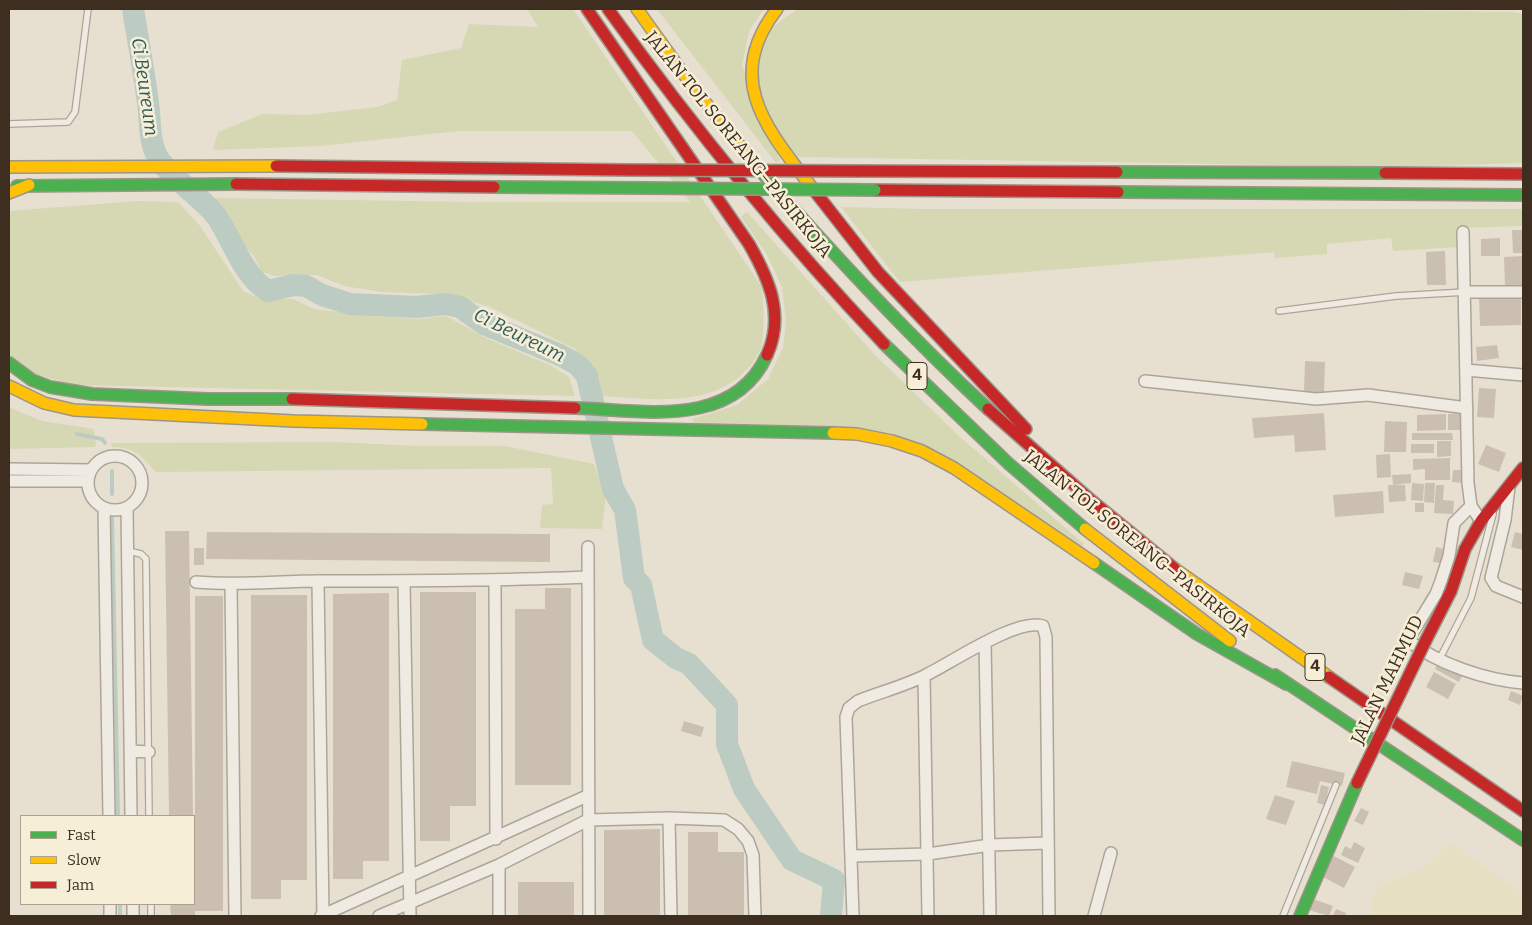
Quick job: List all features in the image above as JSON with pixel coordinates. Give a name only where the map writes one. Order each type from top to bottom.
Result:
[{"type":"main road","points":[[9,363],[32,380],[50,387],[92,394],[208,399],[324,399],[566,409],[639,410],[684,410],[708,407],[735,395],[755,377],[769,352],[776,323],[773,294],[761,264],[749,244],[587,9]]},
{"type":"main road","name":"JALAN TOL SOREANG–PASIRKOJA","points":[[608,9],[685,113],[772,221],[864,323],[935,395],[1074,520],[1286,684],[1523,840]]},
{"type":"main road","name":"JALAN TOL SOREANG–PASIRKOJA","points":[[637,9],[706,101],[797,214],[906,332],[983,407],[1111,517],[1184,575],[1523,811]]},
{"type":"main road","points":[[777,9],[762,31],[752,60],[752,88],[754,96],[759,112],[775,138],[858,248],[923,322],[1111,517]]},
{"type":"main road","points":[[9,167],[135,165],[630,170],[1523,174]]},
{"type":"main road","points":[[9,186],[227,184],[1523,195]]},
{"type":"main road","points":[[9,194],[29,186]]},
{"type":"main road","points":[[9,386],[44,403],[74,410],[294,421],[857,434],[892,441],[922,451],[954,468],[1197,634],[1286,684]]},
{"type":"main road","name":"JALAN MAHMUD","points":[[1300,916],[1357,783],[1451,591],[1466,549],[1481,521],[1523,468]]},
{"type":"street","points":[[1463,232],[1471,506],[1481,521]]},
{"type":"street","points":[[1466,292],[1523,292]]},
{"type":"street","points":[[1466,370],[1523,375]]},
{"type":"street","points":[[1145,381],[1316,399],[1368,395],[1467,408]]},
{"type":"street","points":[[114,455],[130,459],[141,471],[143,485],[138,499],[127,508],[116,510],[104,508],[95,501],[89,492],[89,475],[99,461],[114,455]]},
{"type":"street","points":[[9,469],[89,475]]},
{"type":"street","points":[[9,481],[89,475]]},
{"type":"street","points":[[1510,483],[1505,520],[1491,578],[1496,586],[1523,597]]},
{"type":"street","points":[[1471,506],[1454,523],[1449,556],[1438,588],[1408,638],[1410,641],[1462,669],[1523,683]]},
{"type":"street","points":[[104,508],[109,815]]},
{"type":"street","points":[[127,508],[126,551],[132,815]]},
{"type":"street","points":[[588,547],[587,796],[589,916]]},
{"type":"street","points":[[196,582],[231,585],[318,581],[495,582],[587,577]]},
{"type":"street","points":[[318,581],[322,916],[496,839],[587,796]]},
{"type":"street","points":[[404,582],[410,916]]},
{"type":"street","points":[[495,582],[496,839]]},
{"type":"street","points":[[231,585],[236,916]]},
{"type":"street","points":[[853,916],[846,717],[850,708],[858,701],[924,676],[985,643],[1026,624],[1043,626],[1046,637],[1047,842],[1050,916]]},
{"type":"street","points":[[985,643],[990,916]]},
{"type":"street","points":[[924,676],[928,916]]},
{"type":"street","points":[[131,752],[149,752]]},
{"type":"street","points":[[669,818],[671,916]]},
{"type":"street","points":[[379,916],[499,865],[588,820],[669,818],[724,820],[738,829],[748,841],[753,855],[755,916]]},
{"type":"street","points":[[852,856],[928,854],[990,845],[1047,842]]},
{"type":"street","points":[[1094,916],[1111,853]]},
{"type":"street","points":[[499,865],[500,916]]},
{"type":"lane","points":[[9,124],[68,122],[75,112],[88,9]]},
{"type":"lane","points":[[1279,311],[1396,296],[1466,292]]},
{"type":"lane","points":[[1440,658],[1471,598],[1497,500]]},
{"type":"lane","points":[[126,551],[141,554],[146,559],[149,815]]},
{"type":"lane","points":[[1283,916],[1336,785]]},
{"type":"shaded area","points":[[1451,843],[1523,894],[1523,916],[1368,916],[1374,894],[1382,884],[1422,869]]},
{"type":"green space","points":[[527,9],[573,9],[762,287],[764,329],[760,351],[746,370],[730,383],[711,392],[690,397],[647,399],[603,396],[599,377],[575,349],[488,306],[441,294],[382,292],[344,286],[317,275],[275,276],[262,272],[254,256],[235,237],[229,214],[211,198],[478,202],[690,202],[632,131],[459,131],[320,146],[213,150],[218,132],[263,114],[307,115],[377,107],[397,100],[402,60],[461,48],[469,24],[538,27]]},
{"type":"green space","points":[[657,9],[764,9],[749,31],[742,65],[780,160],[776,163]]},
{"type":"green space","points":[[798,9],[1303,9],[1513,12],[1523,14],[1523,163],[1400,167],[798,157],[777,127],[768,110],[758,76],[759,59],[765,42],[776,25]]},
{"type":"green space","points":[[137,201],[178,202],[200,226],[243,291],[261,299],[293,299],[314,309],[419,319],[446,316],[488,339],[550,365],[569,377],[575,396],[74,385],[30,373],[9,356],[9,211]]},
{"type":"green space","points":[[841,207],[923,209],[1523,209],[1523,226],[1458,228],[1458,247],[1393,251],[1391,238],[1327,244],[1327,254],[1275,258],[1274,252],[900,282]]},
{"type":"green space","points":[[747,212],[875,355],[959,436],[1084,544],[1079,549],[890,433],[695,425],[692,419],[737,405],[768,379],[783,348],[786,321],[782,287],[766,253],[741,217]]},
{"type":"green space","points":[[9,407],[42,421],[94,429],[96,447],[9,449]]},
{"type":"green space","points":[[333,442],[419,446],[505,446],[594,464],[606,496],[602,529],[540,528],[542,505],[553,504],[551,468],[156,472],[137,453],[127,449],[112,447],[111,443]]},
{"type":"building","points":[[1512,230],[1523,230],[1523,253],[1513,253]]},
{"type":"building","points":[[1500,238],[1500,256],[1481,256],[1481,239]]},
{"type":"building","points":[[1445,251],[1446,285],[1427,285],[1426,252]]},
{"type":"building","points":[[1523,256],[1523,285],[1505,286],[1504,257]]},
{"type":"building","points":[[1479,298],[1521,298],[1521,325],[1480,326]]},
{"type":"building","points":[[1497,345],[1499,358],[1477,361],[1476,347]]},
{"type":"building","points":[[1305,361],[1325,362],[1324,393],[1304,393]]},
{"type":"building","points":[[1479,388],[1496,389],[1494,418],[1477,417]]},
{"type":"building","points":[[1324,413],[1326,450],[1295,452],[1294,435],[1254,438],[1252,418]]},
{"type":"building","points":[[1460,413],[1460,430],[1448,430],[1448,414]]},
{"type":"building","points":[[1446,414],[1446,430],[1417,431],[1417,415]]},
{"type":"building","points":[[1385,421],[1407,422],[1406,452],[1384,452]]},
{"type":"building","points":[[1412,433],[1452,433],[1453,440],[1412,440]]},
{"type":"building","points":[[1437,441],[1451,441],[1451,456],[1437,457]]},
{"type":"building","points":[[1411,444],[1434,444],[1434,453],[1411,453]]},
{"type":"building","points":[[1486,445],[1506,453],[1499,472],[1478,464]]},
{"type":"building","points":[[1390,454],[1391,477],[1377,478],[1376,455]]},
{"type":"building","points":[[1450,458],[1450,480],[1425,480],[1425,469],[1413,470],[1413,459]]},
{"type":"building","points":[[1453,470],[1464,470],[1463,483],[1452,482]]},
{"type":"building","points":[[1411,474],[1411,483],[1393,485],[1392,475]]},
{"type":"building","points":[[1412,483],[1424,484],[1423,501],[1411,500]]},
{"type":"building","points":[[1425,483],[1435,483],[1434,503],[1424,502]]},
{"type":"building","points":[[1388,485],[1405,485],[1406,501],[1389,502]]},
{"type":"building","points":[[1436,485],[1444,485],[1443,500],[1454,501],[1453,514],[1434,513]]},
{"type":"building","points":[[1383,491],[1384,513],[1335,517],[1333,495]]},
{"type":"building","points":[[1415,503],[1424,503],[1424,512],[1415,512]]},
{"type":"building","points":[[165,531],[189,531],[193,815],[169,815]]},
{"type":"building","points":[[207,532],[550,534],[550,562],[206,559]]},
{"type":"building","points":[[1515,532],[1523,534],[1523,550],[1511,547]]},
{"type":"building","points":[[1436,547],[1448,550],[1445,564],[1433,562]]},
{"type":"building","points":[[194,548],[204,548],[204,565],[194,565]]},
{"type":"building","points":[[1405,572],[1423,576],[1419,589],[1402,585]]},
{"type":"building","points":[[545,588],[571,588],[571,785],[515,785],[515,609],[545,609]]},
{"type":"building","points":[[420,592],[476,592],[476,806],[450,806],[450,841],[420,841]]},
{"type":"building","points":[[389,593],[389,861],[363,861],[363,879],[333,879],[333,594]]},
{"type":"building","points":[[251,595],[307,595],[307,880],[281,880],[281,899],[251,899]]},
{"type":"building","points":[[195,596],[223,596],[223,911],[195,911],[195,916],[171,916],[170,905],[195,905]]},
{"type":"building","points":[[1438,663],[1462,676],[1459,682],[1435,669]]},
{"type":"building","points":[[1434,672],[1456,684],[1448,699],[1426,687]]},
{"type":"building","points":[[1511,691],[1523,696],[1520,705],[1508,700]]},
{"type":"building","points":[[684,721],[704,727],[701,737],[681,731]]},
{"type":"building","points":[[1292,761],[1345,773],[1342,786],[1320,781],[1317,794],[1286,787]]},
{"type":"building","points":[[1321,785],[1329,787],[1325,805],[1317,803]]},
{"type":"building","points":[[1275,795],[1295,801],[1286,825],[1266,819]]},
{"type":"building","points":[[1361,808],[1369,812],[1363,825],[1354,821]]},
{"type":"building","points":[[660,829],[660,916],[604,916],[604,830]]},
{"type":"building","points":[[688,832],[718,832],[718,852],[744,852],[744,916],[688,916]]},
{"type":"building","points":[[1354,842],[1365,848],[1358,863],[1341,855],[1345,846],[1351,849]]},
{"type":"building","points":[[1332,855],[1355,867],[1344,888],[1321,876]]},
{"type":"building","points":[[518,882],[574,882],[574,916],[518,916]]},
{"type":"building","points":[[1313,899],[1333,906],[1329,916],[1309,910]]},
{"type":"building","points":[[1336,909],[1346,913],[1345,916],[1333,915]]},
{"type":"waterway","name":"Ci Beureum","points":[[133,9],[153,147],[156,154],[167,169],[217,217],[245,267],[259,284],[268,291],[294,285],[306,286],[322,295],[350,304],[417,307],[445,304],[460,307],[484,324],[560,355],[578,365],[587,376],[613,489],[625,510],[634,578],[641,585],[653,640],[676,658],[689,664],[727,705],[727,744],[744,789],[792,860],[834,880],[831,916]]},
{"type":"waterway","points":[[77,434],[102,439],[105,443]]},
{"type":"waterway","points":[[112,471],[112,494]]},
{"type":"waterway","points":[[112,517],[118,815]]},
{"type":"waterway","points":[[120,905],[120,916]]},
{"type":"traffic: fast","points":[[756,166],[869,291],[988,409]]},
{"type":"traffic: fast","points":[[1117,172],[1385,173]]},
{"type":"traffic: fast","points":[[17,186],[236,184]]},
{"type":"traffic: fast","points":[[494,187],[644,188]]},
{"type":"traffic: fast","points":[[644,188],[875,190]]},
{"type":"traffic: fast","points":[[1118,192],[1523,195]]},
{"type":"traffic: fast","points":[[884,344],[1009,464],[1085,529]]},
{"type":"traffic: fast","points":[[575,408],[656,412],[683,410],[709,405],[732,395],[752,379],[767,355]]},
{"type":"traffic: fast","points":[[9,363],[32,380],[50,387],[92,394],[208,399],[292,399]]},
{"type":"traffic: fast","points":[[422,424],[833,433]]},
{"type":"traffic: fast","points":[[1094,563],[1197,634],[1286,684]]},
{"type":"traffic: fast","points":[[1275,675],[1523,840]]},
{"type":"traffic: fast","points":[[1300,916],[1357,783]]},
{"type":"traffic: slow","points":[[637,9],[693,87],[756,166]]},
{"type":"traffic: slow","points":[[777,9],[761,35],[753,59],[752,82],[758,104],[767,125],[813,189]]},
{"type":"traffic: slow","points":[[9,167],[276,166]]},
{"type":"traffic: slow","points":[[9,193],[29,185]]},
{"type":"traffic: slow","points":[[9,386],[44,403],[74,410],[294,421],[422,424]]},
{"type":"traffic: slow","points":[[833,433],[857,434],[892,441],[922,451],[954,468],[1094,563]]},
{"type":"traffic: slow","points":[[1085,529],[1230,641]]},
{"type":"traffic: slow","points":[[1175,569],[1329,677]]},
{"type":"traffic: jam","points":[[587,9],[749,244],[763,270],[772,298],[775,326],[767,355]]},
{"type":"traffic: jam","points":[[608,9],[740,181],[811,264],[884,344]]},
{"type":"traffic: jam","points":[[276,166],[630,170]]},
{"type":"traffic: jam","points":[[630,170],[857,171]]},
{"type":"traffic: jam","points":[[857,171],[1117,172]]},
{"type":"traffic: jam","points":[[1385,173],[1523,174]]},
{"type":"traffic: jam","points":[[236,184],[494,187]]},
{"type":"traffic: jam","points":[[813,189],[878,272],[1026,429]]},
{"type":"traffic: jam","points":[[875,190],[1118,192]]},
{"type":"traffic: jam","points":[[292,399],[575,408]]},
{"type":"traffic: jam","points":[[988,409],[1092,501],[1175,569]]},
{"type":"traffic: jam","points":[[1426,640],[1451,591],[1465,549],[1481,521],[1523,468]]},
{"type":"traffic: jam","points":[[1357,783],[1426,640]]},
{"type":"traffic: jam","points":[[1329,677],[1523,811]]}]
